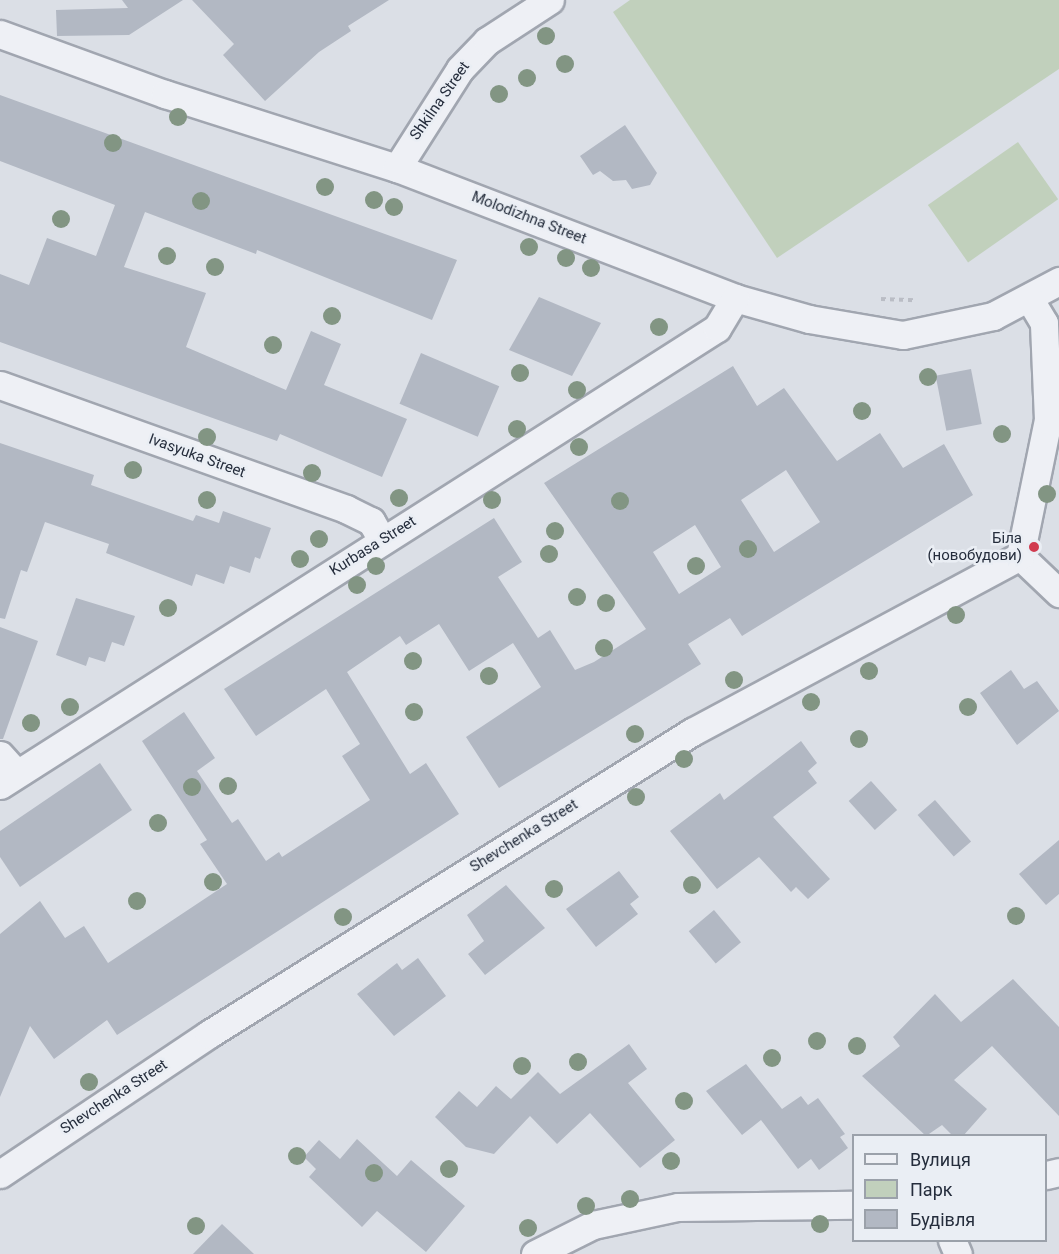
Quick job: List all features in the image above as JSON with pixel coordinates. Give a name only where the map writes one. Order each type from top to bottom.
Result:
[{"type":"street","name":"Shkilna Street","points":[[397,168],[460,69],[487,41],[550,0]]},
{"type":"street","name":"Molodizhna Street","points":[[0,34],[165,94],[397,168],[735,298],[855,330],[903,335],[993,316],[1059,281]]},
{"type":"street","name":"Kurbasa Street","points":[[6,771],[382,540],[717,328],[735,298]]},
{"type":"street","points":[[1029,298],[1044,323],[1048,420],[1020,556],[1059,594]]},
{"type":"street","name":"Ivasyuka Street","points":[[0,385],[346,509],[371,521],[382,540]]},
{"type":"street","name":"Shevchenka Street","points":[[0,1174],[219,1027],[682,739],[1020,556]]},
{"type":"street","points":[[535,1254],[593,1225],[678,1207],[852,1205]]},
{"type":"path","points":[[871,299],[921,300]]},
{"type":"green space","points":[[630,0],[1059,0],[1059,69],[777,258],[613,12]]},
{"type":"green space","points":[[1018,142],[1058,199],[968,262],[928,205]]},
{"type":"building","points":[[122,0],[183,0],[129,35],[57,36],[56,10],[128,8]]},
{"type":"building","points":[[192,0],[389,0],[348,26],[351,31],[319,52],[265,101],[223,55],[234,44]]},
{"type":"building","points":[[0,95],[457,260],[432,320],[257,250],[256,254],[145,212],[124,267],[206,293],[186,347],[286,390],[311,331],[341,344],[324,385],[407,419],[382,477],[280,434],[277,441],[0,342],[0,274],[29,285],[47,238],[96,256],[115,205],[0,161]]},
{"type":"building","points":[[625,125],[657,173],[650,185],[632,189],[626,180],[613,181],[600,171],[593,175],[580,156]]},
{"type":"building","points":[[539,297],[601,323],[572,376],[509,350]]},
{"type":"building","points":[[421,353],[499,386],[478,437],[400,404]]},
{"type":"building","points":[[733,366],[757,406],[784,388],[837,461],[880,433],[903,468],[944,444],[973,495],[742,636],[730,618],[688,644],[701,664],[499,788],[466,737],[541,687],[513,643],[469,671],[439,624],[406,645],[400,636],[347,672],[410,774],[426,763],[459,814],[117,1035],[107,1020],[54,1059],[30,1026],[0,1097],[0,934],[40,901],[65,938],[84,926],[108,963],[227,884],[200,844],[207,840],[142,741],[184,712],[215,758],[197,771],[232,823],[238,819],[266,861],[279,852],[282,857],[370,800],[342,756],[360,744],[326,689],[256,736],[224,689],[494,518],[522,562],[498,577],[538,638],[550,630],[575,670],[594,662],[646,629],[544,483]],"holes":[[[786,470],[820,522],[774,552],[741,500]],[[695,525],[721,567],[679,594],[653,552]]]},
{"type":"building","points":[[971,369],[982,424],[946,431],[936,376]]},
{"type":"building","points":[[0,443],[94,475],[91,485],[193,521],[196,515],[219,523],[223,511],[271,528],[260,559],[255,557],[250,573],[230,566],[224,584],[196,574],[192,586],[106,553],[109,544],[45,522],[27,572],[21,570],[5,619],[0,618]]},
{"type":"building","points":[[76,598],[135,616],[124,646],[112,642],[105,662],[89,657],[86,666],[56,655]]},
{"type":"building","points":[[0,627],[38,641],[3,739],[0,739]]},
{"type":"building","points":[[1011,670],[1024,689],[1037,681],[1059,711],[1017,745],[980,693]]},
{"type":"building","points":[[801,741],[817,763],[808,771],[817,783],[773,817],[830,879],[808,899],[796,887],[791,892],[759,857],[717,889],[670,831],[720,793],[724,800]]},
{"type":"building","points":[[100,763],[132,810],[20,887],[0,857],[0,831]]},
{"type":"building","points":[[871,781],[897,810],[875,830],[849,801]]},
{"type":"building","points":[[935,800],[971,842],[954,857],[918,815]]},
{"type":"building","points":[[1059,840],[1059,894],[1046,905],[1019,874]]},
{"type":"building","points":[[619,871],[639,897],[630,904],[638,914],[596,947],[566,909]]},
{"type":"building","points":[[506,885],[545,928],[485,975],[468,954],[484,941],[467,915]]},
{"type":"building","points":[[714,910],[741,942],[716,963],[689,931]]},
{"type":"building","points":[[418,958],[446,996],[394,1036],[357,994],[397,963],[402,970]]},
{"type":"building","points":[[1013,979],[1059,1027],[1059,1116],[992,1046],[954,1080],[987,1109],[965,1134],[951,1134],[942,1125],[929,1134],[924,1134],[862,1076],[900,1046],[893,1037],[935,994],[961,1022]]},
{"type":"building","points":[[629,1044],[647,1069],[628,1083],[675,1140],[640,1168],[590,1113],[557,1144],[530,1116],[494,1154],[466,1147],[435,1117],[459,1091],[477,1107],[496,1086],[511,1099],[538,1072],[560,1094]]},
{"type":"building","points":[[746,1064],[782,1109],[801,1096],[808,1105],[818,1098],[845,1134],[840,1137],[848,1148],[819,1170],[811,1159],[798,1169],[761,1120],[742,1135],[706,1091]]},
{"type":"building","points":[[357,1139],[397,1176],[411,1160],[465,1206],[426,1252],[377,1211],[362,1227],[309,1177],[316,1169],[304,1157],[319,1140],[340,1159]]},
{"type":"building","points":[[222,1224],[254,1254],[193,1254]]},
{"type":"place","name":"Біла (новобудови)","points":[[1034,547]]}]
